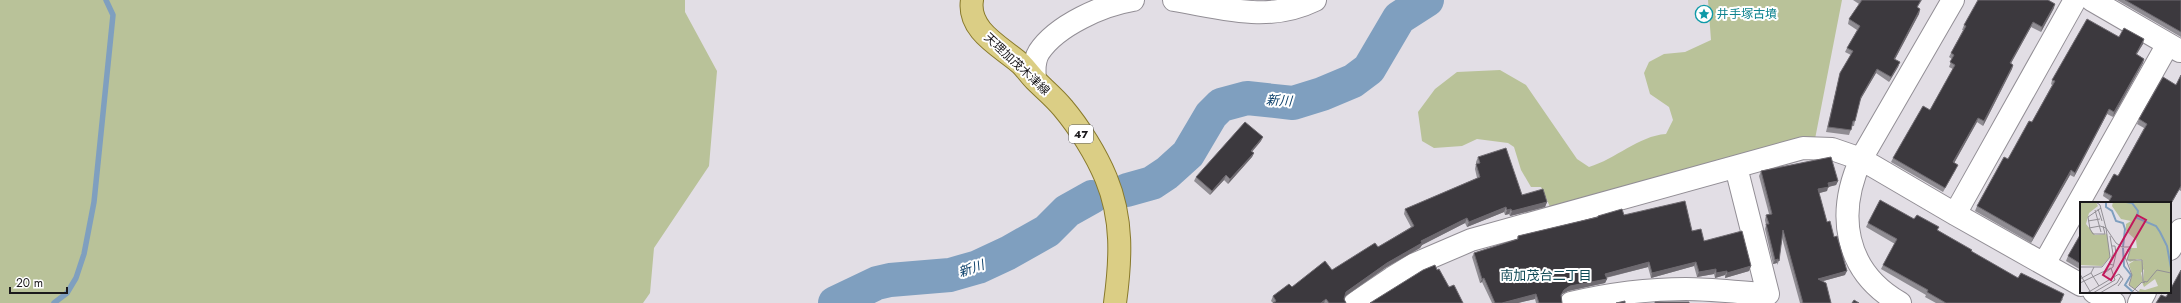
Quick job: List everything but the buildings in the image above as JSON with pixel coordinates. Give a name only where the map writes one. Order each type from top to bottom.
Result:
[{"type":"main road","name":"天理加茂木津線","points":[[972,0],[971,7],[984,34],[996,47],[1021,64],[1063,108],[1084,139],[1106,178],[1116,213],[1120,235],[1120,263],[1115,303]]},
{"type":"street","points":[[1035,79],[1034,65],[1039,52],[1060,33],[1084,16],[1133,0]]},
{"type":"street","points":[[1174,0],[1235,11],[1261,13],[1288,11],[1315,0]]},
{"type":"street","points":[[1900,303],[1879,288],[1868,276],[1854,252],[1850,239],[1847,217],[1848,196],[1854,175],[1861,159],[1953,0]]},
{"type":"street","points":[[1956,214],[2075,0]]},
{"type":"street","points":[[2081,202],[2175,47],[2092,0]]},
{"type":"street","points":[[1355,303],[1415,264],[1471,240],[1803,148],[1832,149],[1861,159],[2080,284]]},
{"type":"street","points":[[1571,303],[1623,293],[1654,290],[1686,289],[1768,294],[1736,166]]},
{"type":"street","points":[[2044,264],[2080,204]]},
{"type":"street","points":[[2171,247],[2181,230]]},
{"type":"street","points":[[2096,293],[2114,303]]},
{"type":"street","points":[[2139,303],[2144,293]]},
{"type":"green space","points":[[0,0],[685,0],[685,12],[717,71],[709,166],[654,248],[650,293],[643,303],[0,303]]},
{"type":"green space","points":[[1708,0],[1842,0],[1815,139],[1551,209],[1541,187],[1531,187],[1521,170],[1514,147],[1508,143],[1477,139],[1462,146],[1434,148],[1422,141],[1418,112],[1435,89],[1457,72],[1500,70],[1526,85],[1577,159],[1589,167],[1608,159],[1636,143],[1666,134],[1673,120],[1669,107],[1650,94],[1644,73],[1649,62],[1664,54],[1685,52],[1711,40]]},
{"type":"waterway","points":[[54,303],[67,293],[76,278],[84,254],[94,202],[113,15],[106,0]]},
{"type":"waterway","name":"新川","points":[[1127,190],[1152,183],[1167,173],[1188,154],[1211,115],[1221,105],[1247,98],[1293,103],[1322,94],[1353,81],[1369,69],[1399,18],[1427,0]]},
{"type":"waterway","name":"新川","points":[[835,303],[877,283],[890,280],[950,275],[978,267],[1008,253],[1047,231],[1067,211],[1092,197]]},
{"type":"place","name":"井手塚古墳","points":[[1704,14]]},
{"type":"district","name":"南加茂台二丁目","points":[[1546,275]]}]
